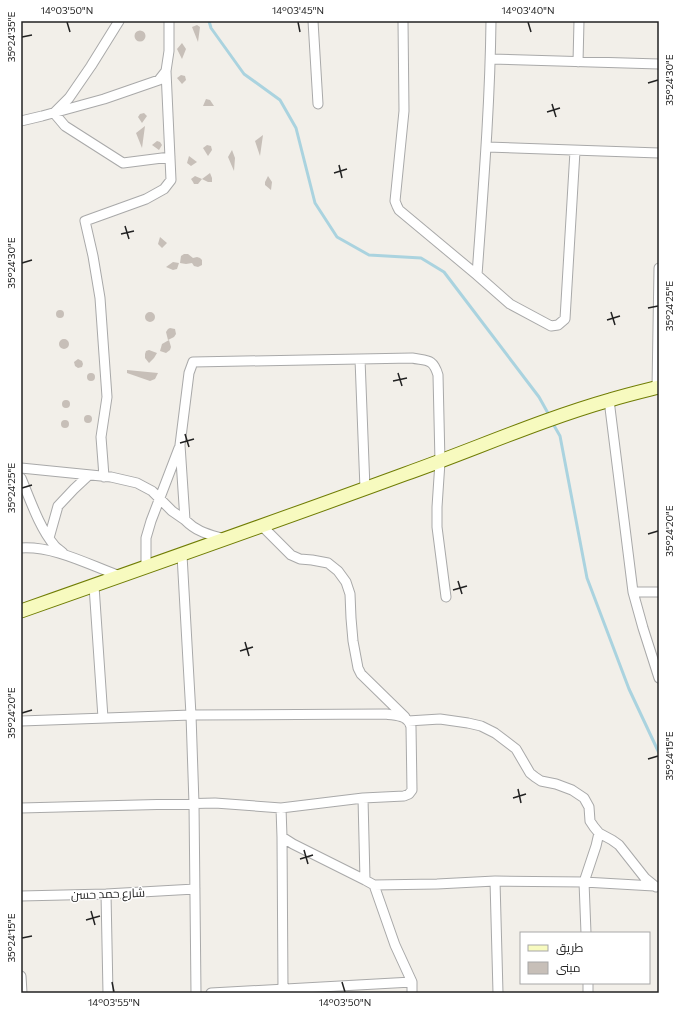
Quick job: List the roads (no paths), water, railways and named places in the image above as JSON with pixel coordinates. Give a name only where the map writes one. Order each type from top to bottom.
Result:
[{"type":"street","points":[[54,113],[69,98],[119,21]]},
{"type":"street","points":[[104,476],[101,437],[107,397],[100,298],[85,221],[146,199],[164,189],[171,180],[166,72],[169,51],[169,21]]},
{"type":"street","points":[[313,21],[318,104]]},
{"type":"street","points":[[403,21],[404,111],[395,201],[396,206],[510,304],[551,326],[558,325],[565,319],[575,151]]},
{"type":"street","points":[[477,275],[491,59],[491,21]]},
{"type":"street","points":[[578,62],[579,21]]},
{"type":"street","points":[[491,59],[659,64]]},
{"type":"street","points":[[21,121],[104,99],[146,85],[159,80],[166,72]]},
{"type":"street","points":[[54,113],[65,126],[123,163],[170,157]]},
{"type":"street","points":[[486,147],[659,153]]},
{"type":"street","points":[[21,611],[440,462],[530,427],[609,400],[658,387],[659,268]]},
{"type":"street","points":[[185,520],[180,445],[188,373],[192,362],[412,358],[429,361],[435,366],[438,375],[440,462],[437,527],[446,597]]},
{"type":"street","points":[[360,359],[365,489]]},
{"type":"street","points":[[609,400],[633,592],[658,674]]},
{"type":"street","points":[[146,567],[146,538],[180,445]]},
{"type":"street","points":[[21,468],[104,476],[137,483],[152,491],[172,511],[192,527],[201,532],[224,540]]},
{"type":"street","points":[[49,538],[58,506],[89,475]]},
{"type":"street","points":[[21,478],[34,510],[49,538],[54,546],[67,556]]},
{"type":"street","points":[[21,808],[215,803],[281,808],[363,798],[404,796],[409,794],[412,790],[411,727],[407,719],[361,674],[358,668],[353,641],[350,594],[346,582],[338,571],[328,564],[300,559],[290,555],[262,526]]},
{"type":"street","points":[[21,548],[45,550],[67,556],[120,576]]},
{"type":"street","points":[[182,555],[191,716],[194,804],[196,993]]},
{"type":"street","points":[[94,586],[103,718]]},
{"type":"street","points":[[633,592],[659,592]]},
{"type":"street","points":[[21,721],[191,716],[386,714],[407,719],[440,720],[481,726],[494,733],[516,749],[530,773],[535,777],[541,781],[556,784],[572,790],[584,798],[589,807],[590,821],[594,827],[599,833],[619,845],[645,878],[657,888]]},
{"type":"street","points":[[363,798],[365,880]]},
{"type":"street","points":[[281,808],[283,990]]},
{"type":"street","points":[[586,932],[584,882],[599,833]]},
{"type":"street","points":[[282,837],[374,885],[495,882],[584,882],[657,888]]},
{"type":"street","points":[[495,882],[498,993]]},
{"type":"street","points":[[374,885],[394,945],[412,982],[412,993]]},
{"type":"street","name":"شارع حمد حسن","points":[[21,896],[106,894],[194,889]]},
{"type":"street","points":[[106,894],[108,993]]},
{"type":"street","points":[[21,976],[22,991]]},
{"type":"street","points":[[211,993],[412,982]]},
{"type":"waterway","points":[[209,21],[211,28],[244,74],[280,100],[296,128],[315,203],[337,237],[369,255],[421,258],[444,272],[539,397],[549,415]]},
{"type":"waterway","points":[[552,422],[560,436],[587,578],[629,689],[659,753]]}]
